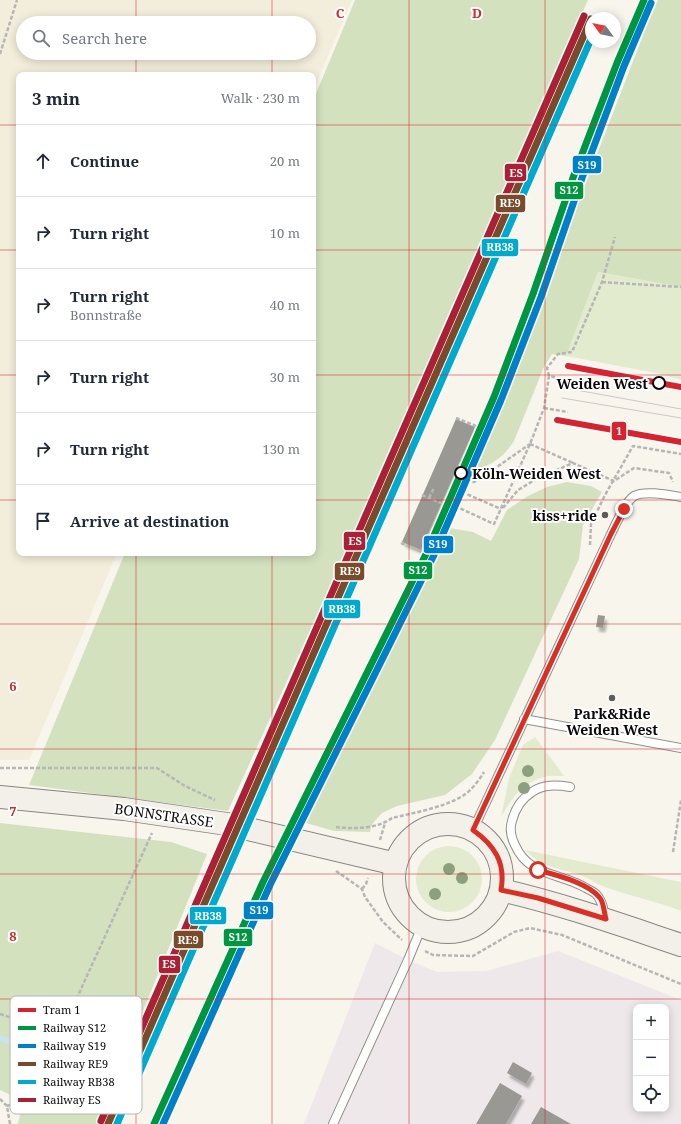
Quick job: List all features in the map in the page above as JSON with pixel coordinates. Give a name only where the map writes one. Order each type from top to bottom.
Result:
[{"type":"main road","name":"BONNSTRASSE","points":[[0,796],[124,809],[227,824],[396,864]]},
{"type":"main road","points":[[446,824],[473,830],[487,840],[497,855],[502,871],[501,890],[497,901],[491,911],[481,921],[469,928],[456,932],[438,931],[422,926],[408,914],[399,900],[394,882],[396,864],[404,846],[427,828],[446,824]]},
{"type":"main road","points":[[501,890],[538,898],[606,919],[681,945]]},
{"type":"lane","points":[[473,830],[624,509],[634,496],[653,493],[681,497]]},
{"type":"lane","points":[[524,719],[681,748]]},
{"type":"lane","points":[[570,787],[560,785],[537,788],[527,795],[519,804],[514,814],[511,826],[511,835],[519,853],[527,863],[538,870],[574,881],[595,893],[601,899],[606,919]]},
{"type":"lane","points":[[333,1124],[422,926]]},
{"type":"path","points":[[0,54],[17,0]]},
{"type":"path","points":[[455,506],[494,524],[530,444],[544,408],[549,376],[547,368],[558,354],[572,352],[602,282],[615,236]]},
{"type":"path","points":[[602,282],[681,287]]},
{"type":"path","points":[[549,376],[574,381]]},
{"type":"path","points":[[544,408],[568,412]]},
{"type":"path","points":[[456,418],[476,426]]},
{"type":"path","points":[[530,444],[614,481]]},
{"type":"path","points":[[467,479],[474,482],[530,444]]},
{"type":"path","points":[[590,546],[591,524],[633,446],[681,454]]},
{"type":"path","points":[[501,509],[518,490],[538,478],[573,463]]},
{"type":"path","points":[[614,481],[634,468],[669,473],[676,484]]},
{"type":"path","points":[[429,498],[434,488]]},
{"type":"path","points":[[462,492],[501,509]]},
{"type":"path","points":[[422,495],[443,504]]},
{"type":"path","points":[[401,543],[422,552]]},
{"type":"path","points":[[0,768],[157,768],[185,786],[218,802]]},
{"type":"path","points":[[333,827],[354,829],[385,824],[392,818],[453,801],[465,795],[477,782],[485,770]]},
{"type":"path","points":[[673,852],[681,800]]},
{"type":"path","points":[[78,996],[153,832],[145,831]]},
{"type":"path","points":[[331,868],[362,889],[365,897],[383,922],[400,939],[433,955],[473,956],[514,932],[530,928],[562,935],[681,984]]},
{"type":"path","points":[[0,1014],[10,1017]]},
{"type":"path","points":[[0,1099],[7,1106],[10,1124]]},
{"type":"shaded area","points":[[0,0],[352,0],[316,84],[316,72],[16,72],[16,556],[116,556],[29,760],[0,760]]},
{"type":"shaded area","points":[[375,943],[408,960],[437,972],[486,971],[558,951],[681,1000],[681,1124],[304,1124]]},
{"type":"green space","points":[[355,0],[588,0],[335,575],[228,811],[29,785],[124,556],[316,556],[316,94]]},
{"type":"green space","points":[[658,0],[681,0],[681,287],[598,272],[566,356],[552,354],[544,367],[514,441],[501,457],[484,467],[470,471],[522,348]]},
{"type":"green space","points":[[598,272],[681,287],[681,380],[661,374],[566,356]]},
{"type":"green space","points":[[567,482],[591,486],[602,492],[583,525],[579,559],[495,740],[472,774],[445,795],[397,806],[382,813],[372,824],[370,832],[334,831],[306,823],[450,528],[473,532],[491,541],[507,510],[528,496],[547,487]]},
{"type":"green space","points":[[535,737],[564,776],[546,776],[530,783],[518,792],[501,817],[509,778],[523,745]]},
{"type":"green space","points":[[0,823],[171,842],[207,854],[142,1014],[142,996],[10,996],[10,1095],[0,1090]]},
{"type":"green space","points":[[442,846],[456,846],[468,851],[477,860],[482,872],[480,892],[473,903],[456,912],[442,912],[430,907],[421,898],[416,886],[416,872],[421,860],[430,851]]},
{"type":"green space","points":[[525,850],[681,882],[681,911],[605,887],[580,875],[551,867],[539,861]]},
{"type":"green space","points":[[20,1114],[101,1114],[97,1124],[18,1124]]},
{"type":"building","points":[[456,419],[475,427],[421,550],[402,542]]},
{"type":"building","points":[[598,615],[605,616],[603,628],[596,627]]},
{"type":"building","points":[[513,1062],[532,1073],[526,1084],[507,1073]]},
{"type":"building","points":[[500,1083],[522,1096],[506,1124],[476,1124]]},
{"type":"building","points":[[541,1107],[571,1124],[531,1124]]},
{"type":"waterway","points":[[0,1038],[10,1041]]},
{"type":"tram line","name":"1","points":[[568,366],[681,387]]},
{"type":"tram line","points":[[565,388],[681,409]]},
{"type":"tram line","points":[[562,398],[681,418]]},
{"type":"tram line","name":"1","points":[[557,420],[681,442]]},
{"type":"rail line","name":"S12","points":[[154,1124],[263,882],[426,554],[494,397],[533,294],[574,175],[617,63],[644,0]]},
{"type":"rail line","name":"S19","points":[[163,1124],[270,885],[433,557],[501,400],[541,297],[582,178],[624,66],[651,3]]},
{"type":"rail line","name":"ES","points":[[142,1027],[584,16]]},
{"type":"rail line","name":"RE9","points":[[142,1046],[585,33]]},
{"type":"rail line","name":"RB38","points":[[142,1067],[587,48]]},
{"type":"rail line","name":"ES","points":[[101,1121],[104,1114]]},
{"type":"rail line","name":"RE9","points":[[108,1124],[112,1114]]},
{"type":"rail line","name":"RB38","points":[[117,1124],[121,1114]]},
{"type":"place","name":"Weiden West","points":[[659,383]]},
{"type":"place","name":"Köln-Weiden West","points":[[461,473]]},
{"type":"place","name":"kiss+ride","points":[[605,515]]},
{"type":"place","name":"Park&Ride Weiden West","points":[[612,698]]},
{"type":"route","points":[[538,870],[574,881],[595,893],[601,899],[606,919],[538,898],[501,890],[502,871],[497,855],[487,840],[473,830],[483,805],[624,509]]}]
